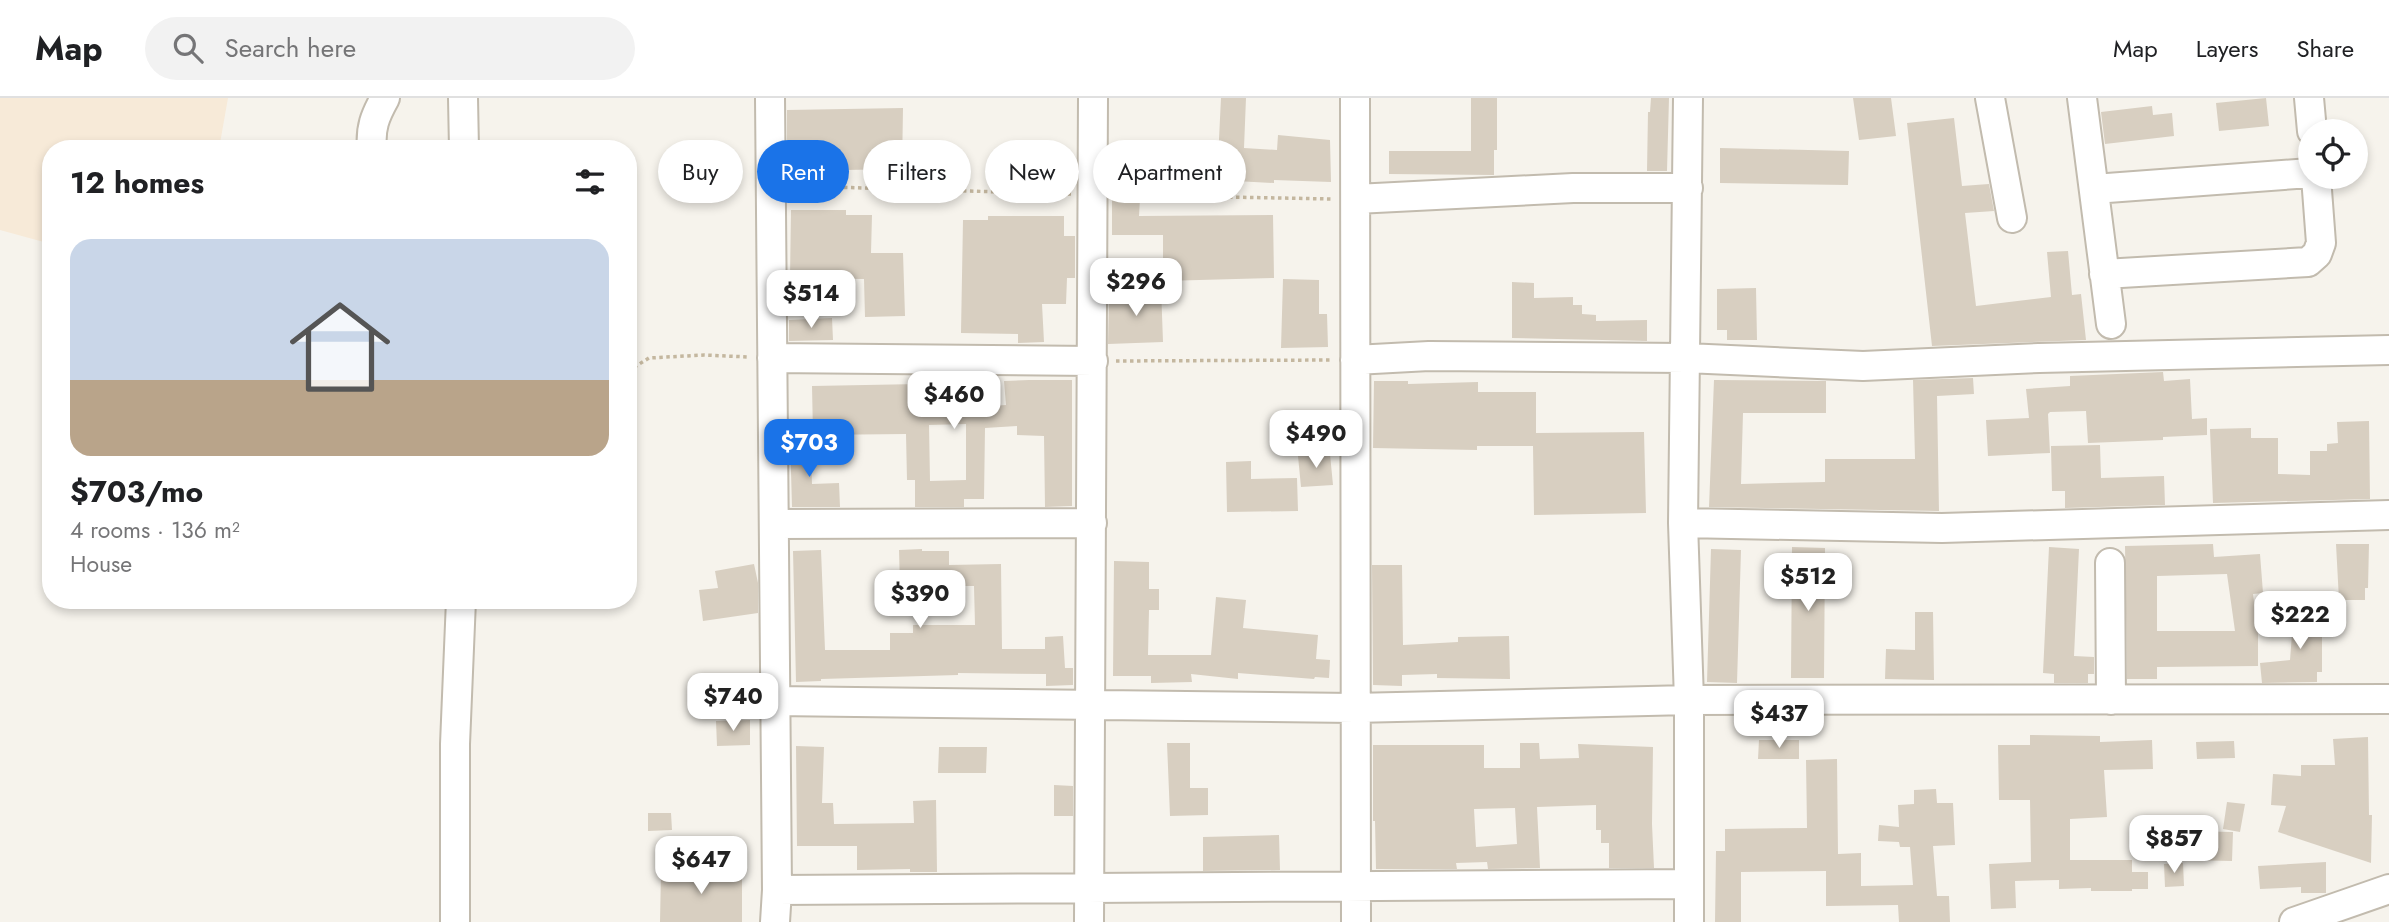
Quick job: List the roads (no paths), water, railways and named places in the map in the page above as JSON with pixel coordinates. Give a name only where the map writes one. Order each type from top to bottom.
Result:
[{"type":"street","points":[[371,140],[374,118],[385,98]]},
{"type":"street","points":[[463,98],[464,140]]},
{"type":"street","points":[[771,98],[777,890],[775,922]]},
{"type":"street","points":[[1089,922],[1093,98]]},
{"type":"street","points":[[1355,98],[1356,922]]},
{"type":"street","points":[[1688,98],[1683,523],[1689,700],[1689,922]]},
{"type":"street","points":[[1990,98],[2012,218]]},
{"type":"street","points":[[2082,98],[2111,324]]},
{"type":"street","points":[[2309,98],[2311,119]]},
{"type":"street","points":[[2094,189],[2298,174]]},
{"type":"street","points":[[1356,199],[1573,187],[1688,188]]},
{"type":"street","points":[[2105,274],[2308,262],[2317,254],[2321,243],[2317,189]]},
{"type":"street","points":[[1355,360],[1429,356],[1686,358],[1863,366],[2039,358],[2389,351]]},
{"type":"street","points":[[772,358],[1093,361]]},
{"type":"street","points":[[1683,523],[1942,528],[2389,516]]},
{"type":"street","points":[[774,524],[1092,523]]},
{"type":"street","points":[[2110,563],[2112,700]]},
{"type":"street","points":[[455,922],[455,744],[461,609]]},
{"type":"street","points":[[775,701],[1354,708],[1689,700],[2389,699]]},
{"type":"street","points":[[777,890],[1689,884]]},
{"type":"street","points":[[2294,922],[2389,889]]}]
